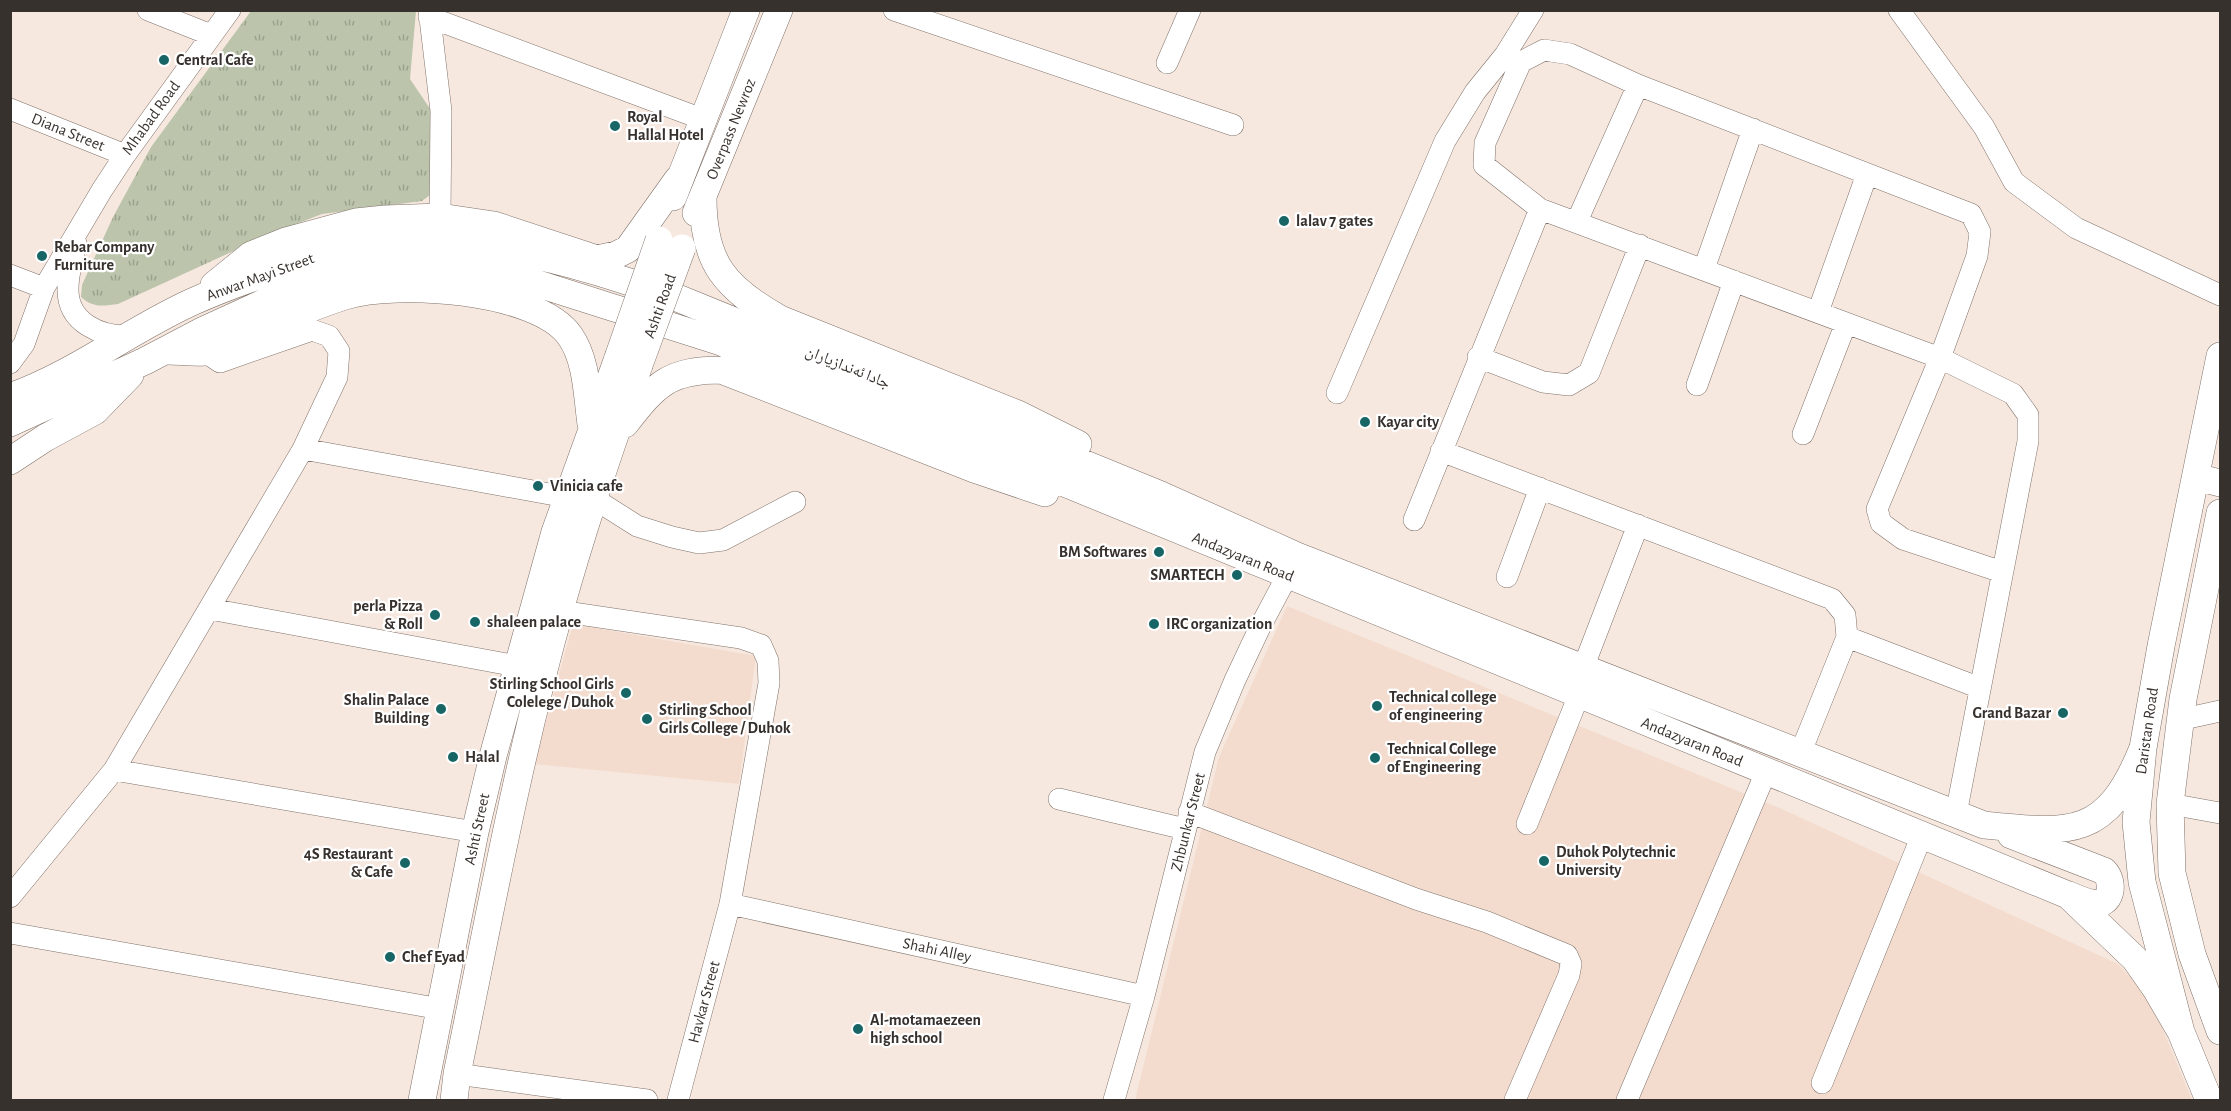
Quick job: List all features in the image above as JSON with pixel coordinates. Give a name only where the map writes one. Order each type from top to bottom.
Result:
[{"type":"main road","name":"Overpass Newroz","points":[[671,244],[678,180],[746,10]]},
{"type":"main road","name":"Overpass Newroz","points":[[671,244],[703,198],[779,10]]},
{"type":"main road","points":[[192,302],[251,255],[286,241],[356,222],[440,217],[494,225],[597,259],[616,255],[628,249],[678,180]]},
{"type":"main road","points":[[703,198],[703,224],[708,245],[717,264],[736,290],[754,304],[780,319],[1018,414],[1091,450],[1161,495]]},
{"type":"main road","name":"Anwar Mayi Street","points":[[10,397],[68,370],[192,302],[340,249],[388,242],[432,240],[487,245],[530,253]]},
{"type":"main road","name":"Ashti Road","points":[[629,361],[671,244]]},
{"type":"main road","name":"جادا ئەندازیاران","points":[[530,253],[629,281],[680,299],[1161,495]]},
{"type":"main road","name":"Anwar Mayi Street","points":[[10,423],[156,356],[204,330],[285,293],[352,273],[393,267],[457,268],[526,280]]},
{"type":"main road","name":"جادا ئەندازیاران","points":[[526,280],[721,342],[1151,520]]},
{"type":"main road","points":[[10,461],[45,438],[95,411],[156,356],[205,352],[309,308],[357,293],[384,288],[425,288],[488,296],[543,314],[559,324],[569,334],[579,351],[602,433],[671,377],[694,370],[721,370],[974,469],[1069,502],[1151,520]]},
{"type":"main road","name":"Daristan Road","points":[[2209,1101],[2181,1032],[2142,882],[2136,822],[2143,748],[2161,646],[2208,480],[2220,356]]},
{"type":"main road","name":"Ashti Street","points":[[422,1101],[475,832],[517,666],[566,497],[602,433],[629,361]]},
{"type":"main road","name":"Ashti Street","points":[[455,1088],[521,766],[559,611],[593,498],[602,433]]},
{"type":"main road","name":"Andazyaran Road","points":[[1161,495],[1292,565],[1579,695],[2068,895],[2135,959],[2181,1032]]},
{"type":"main road","name":"Daristan Road","points":[[2220,513],[2210,605],[2179,720],[2170,804],[2172,873],[2192,954],[2220,1031]]},
{"type":"main road","name":"Andazyaran Road","points":[[1151,520],[1292,565],[1583,668],[1984,825],[2038,830],[2065,829],[2091,821],[2108,810],[2119,795],[2133,774],[2143,748]]},
{"type":"main road","points":[[1984,825],[2104,871],[2109,875],[2111,890],[2103,903],[2092,903],[2068,895]]},
{"type":"street","points":[[148,10],[211,35]]},
{"type":"street","name":"Mhabad Road","points":[[10,363],[24,344],[44,288],[58,261],[125,155],[230,10]]},
{"type":"street","points":[[894,10],[1233,125]]},
{"type":"street","points":[[1167,63],[1190,10]]},
{"type":"street","points":[[1337,393],[1445,141],[1475,92],[1505,56],[1533,10]]},
{"type":"street","points":[[1899,10],[1984,127],[2014,182],[2076,228],[2220,296]]},
{"type":"street","points":[[440,217],[441,111],[429,14],[702,119]]},
{"type":"street","points":[[1956,814],[2028,441],[2028,415],[2013,394],[1940,358],[1540,209],[1484,165],[1485,143],[1521,62],[1544,50],[1570,54],[1638,85],[1971,214],[1980,232],[1977,256],[1940,358],[1877,509],[1881,523],[1903,539],[2002,572]]},
{"type":"street","points":[[1577,221],[1638,85]]},
{"type":"street","name":"Diana Street","points":[[10,109],[125,155]]},
{"type":"street","points":[[1704,269],[1753,129]]},
{"type":"street","points":[[1818,312],[1867,174]]},
{"type":"street","points":[[1414,520],[1478,357],[1540,209]]},
{"type":"street","points":[[79,230],[67,291],[72,308],[82,322],[96,331],[113,336],[130,336]]},
{"type":"street","points":[[1478,357],[1543,382],[1569,385],[1589,373],[1640,245]]},
{"type":"street","points":[[10,274],[44,288]]},
{"type":"street","points":[[1697,385],[1734,281]]},
{"type":"street","points":[[1803,434],[1846,323]]},
{"type":"street","points":[[10,897],[114,770],[303,449],[337,377],[339,351],[328,336],[312,330],[219,362],[205,352]]},
{"type":"street","points":[[303,449],[566,497]]},
{"type":"street","points":[[1441,451],[1832,599],[1845,615],[1847,637],[1800,754]]},
{"type":"street","points":[[1507,577],[1540,488]]},
{"type":"street","points":[[593,498],[637,526],[699,543],[723,540],[795,502]]},
{"type":"street","points":[[1583,668],[1638,525]]},
{"type":"street","name":"Zhbunkar Street","points":[[1114,1101],[1144,996],[1205,752],[1230,691],[1292,565]]},
{"type":"street","points":[[210,609],[517,666]]},
{"type":"street","name":"Havkar Street","points":[[559,611],[741,638],[761,645],[768,661],[769,683],[730,904],[678,1101]]},
{"type":"street","points":[[1847,637],[1980,688]]},
{"type":"street","points":[[1527,824],[1579,695]]},
{"type":"street","points":[[2179,720],[2220,711]]},
{"type":"street","points":[[114,770],[475,832]]},
{"type":"street","points":[[1627,1101],[1767,772]]},
{"type":"street","points":[[1059,799],[1187,820],[1487,922],[1567,955],[1571,964],[1569,975],[1515,1101]]},
{"type":"street","points":[[2170,804],[2220,813]]},
{"type":"street","points":[[1822,1083],[1922,835]]},
{"type":"street","name":"Shahi Alley","points":[[730,904],[1144,996]]},
{"type":"street","points":[[10,933],[441,1009]]},
{"type":"street","points":[[455,1088],[647,1101]]},
{"type":"shaded area","name":"Duhok Polytechnic University","points":[[1287,606],[1782,809],[2118,964],[2150,999],[2192,1100],[1135,1100],[1219,757]]},
{"type":"shaded area","name":"Stirling School Girls College / Duhok","points":[[573,624],[756,656],[739,784],[534,764]]},
{"type":"green space","points":[[251,11],[416,11],[410,79],[439,122],[434,192],[422,201],[322,214],[275,232],[118,304],[103,306],[90,303],[81,297],[82,285],[113,217],[151,147]]},
{"type":"place","name":"Central Cafe","points":[[164,60]]},
{"type":"place","name":"Royal Hallal Hotel","points":[[615,126]]},
{"type":"place","name":"lalav 7 gates","points":[[1284,221]]},
{"type":"place","name":"Rebar Company Furniture","points":[[42,256]]},
{"type":"place","name":"Kayar city","points":[[1365,422]]},
{"type":"place","name":"Vinicia cafe","points":[[538,486]]},
{"type":"place","name":"BM Softwares","points":[[1159,552]]},
{"type":"place","name":"SMARTECH","points":[[1237,575]]},
{"type":"place","name":"perla Pizza & Roll","points":[[435,615]]},
{"type":"place","name":"shaleen palace","points":[[475,622]]},
{"type":"place","name":"IRC organization","points":[[1154,624]]},
{"type":"place","name":"Stirling School Girls Colelege / Duhok","points":[[626,693]]},
{"type":"place","name":"Technical college of engineering","points":[[1377,706]]},
{"type":"place","name":"Shalin Palace Building","points":[[441,709]]},
{"type":"place","name":"Grand Bazar","points":[[2063,713]]},
{"type":"place","name":"Stirling School Girls College / Duhok","points":[[647,719]]},
{"type":"place","name":"Halal","points":[[453,757]]},
{"type":"place","name":"Technical College of Engineering","points":[[1375,758]]},
{"type":"place","name":"Duhok Polytechnic University","points":[[1544,861]]},
{"type":"place","name":"4S Restaurant & Cafe","points":[[405,863]]},
{"type":"place","name":"Chef Eyad","points":[[390,957]]},
{"type":"place","name":"Al-motamaezeen high school","points":[[858,1029]]}]
